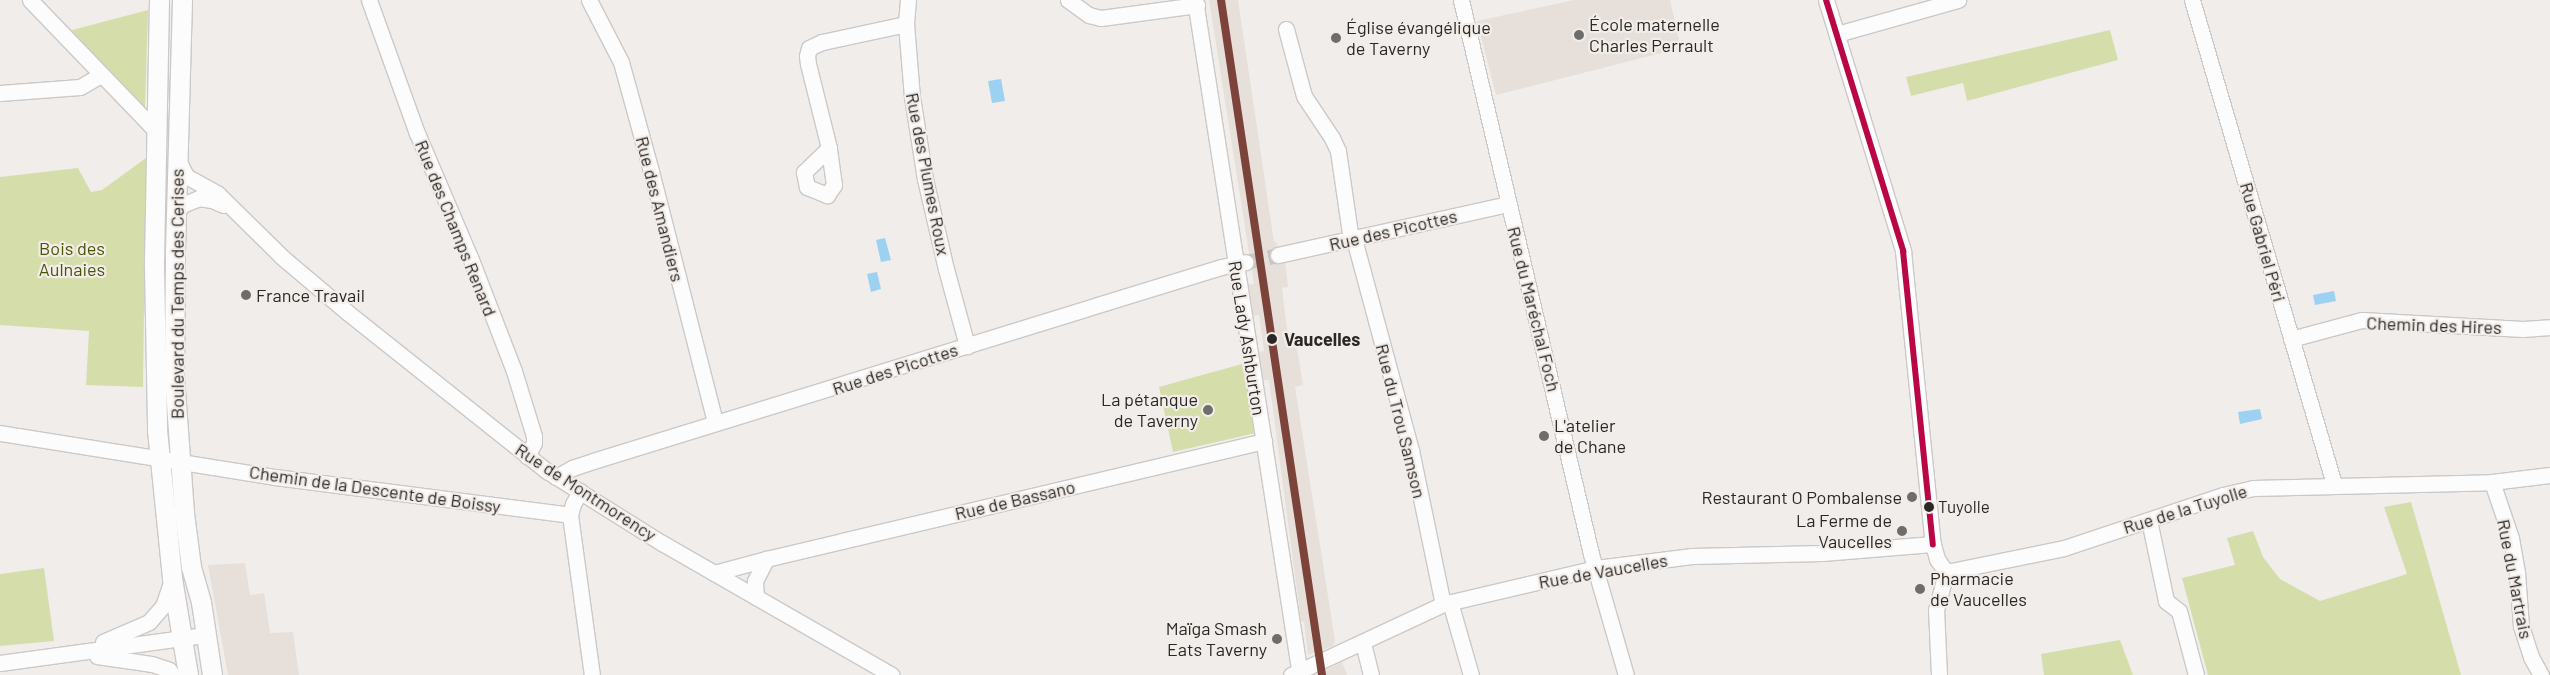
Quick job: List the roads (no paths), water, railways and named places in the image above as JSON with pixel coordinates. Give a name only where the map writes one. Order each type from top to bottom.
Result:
[{"type":"main road","name":"Boulevard du Temps des Cerises","points":[[182,0],[174,376],[180,463],[191,567],[201,602],[212,675]]},
{"type":"main road","name":"Boulevard du Temps des Cerises","points":[[159,1],[154,356],[159,460],[172,578],[188,675]]},
{"type":"street","points":[[30,0],[158,134]]},
{"type":"street","name":"Rue des Champs Renard","points":[[369,0],[417,133],[470,257],[514,370],[534,436],[534,443],[527,456]]},
{"type":"street","name":"Rue des Amandiers","points":[[589,0],[621,62],[651,171],[715,423]]},
{"type":"street","name":"Rue des Plumes Roux","points":[[908,0],[906,24],[912,97],[925,179],[967,346]]},
{"type":"street","points":[[1068,0],[1089,15],[1101,18],[1196,2]]},
{"type":"street","name":"Rue du Maréchal Foch","points":[[1461,0],[1596,568],[1626,675]]},
{"type":"street","points":[[1826,0],[1903,251],[1933,544],[1937,559],[1946,572],[1936,610],[1939,675]]},
{"type":"street","points":[[1837,34],[1958,0]]},
{"type":"street","name":"Rue Gabriel Péri","points":[[2192,0],[2334,484]]},
{"type":"street","name":"Rue Lady Ashburton","points":[[1196,2],[1241,263],[1297,673]]},
{"type":"street","points":[[828,148],[808,64],[809,48],[822,42],[906,24]]},
{"type":"street","name":"Rue du Trou Samson","points":[[1286,30],[1304,96],[1332,138],[1338,151],[1353,240],[1411,450],[1447,603],[1471,675]]},
{"type":"street","points":[[0,94],[80,87],[101,75]]},
{"type":"street","name":"Rue de Montmorency","points":[[178,160],[186,176],[218,194],[282,257],[347,312],[556,477],[714,573],[892,675]]},
{"type":"street","name":"Rue de Montmorency","points":[[176,214],[182,205],[199,198],[212,200],[237,214]]},
{"type":"street","name":"Rue des Picottes","points":[[1278,254],[1353,240],[1508,204]]},
{"type":"street","name":"Rue des Picottes","points":[[556,477],[572,468],[715,423],[1241,263]]},
{"type":"street","name":"Chemin des Hires","points":[[2290,339],[2362,320],[2523,329],[2550,327]]},
{"type":"street","points":[[0,433],[159,460]]},
{"type":"street","name":"Rue de Bassano","points":[[714,573],[1264,441]]},
{"type":"street","name":"Chemin de la Descente de Boissy","points":[[159,460],[570,515]]},
{"type":"street","name":"Rue de la Tuyolle","points":[[1946,572],[2064,548],[2223,495],[2253,488],[2334,484],[2492,482],[2550,475]]},
{"type":"street","name":"Rue du Martrais","points":[[2492,482],[2511,538],[2517,573],[2522,626],[2531,657],[2541,675]]},
{"type":"street","points":[[580,491],[572,504],[570,515],[592,675]]},
{"type":"street","points":[[2149,520],[2166,600],[2179,611],[2196,675]]},
{"type":"street","name":"Rue de Vaucelles","points":[[1297,673],[1447,603],[1596,568],[1692,556],[1822,554],[1933,544]]},
{"type":"street","points":[[756,597],[755,581],[766,559]]},
{"type":"street","points":[[68,654],[121,636],[149,622],[163,606],[172,578]]},
{"type":"street","points":[[0,663],[205,635]]},
{"type":"street","points":[[1364,643],[1371,675]]},
{"type":"street","points":[[68,654],[152,664],[168,670],[172,675]]},
{"type":"water","points":[[1001,79],[1005,101],[992,103],[988,81]]},
{"type":"water","points":[[885,238],[891,260],[881,262],[876,240]]},
{"type":"water","points":[[877,272],[881,289],[871,292],[867,274]]},
{"type":"water","points":[[2334,291],[2336,301],[2315,305],[2313,295]]},
{"type":"water","points":[[2260,409],[2262,419],[2240,424],[2238,412]]},
{"type":"tunnel","points":[[1246,262],[1278,255]]},
{"type":"place","name":"École maternelle Charles Perrault","points":[[1579,35]]},
{"type":"place","name":"Église évangélique de Taverny","points":[[1336,38]]},
{"type":"place","name":"France Travail","points":[[246,295]]},
{"type":"place","name":"Vaucelles","points":[[1272,339]]},
{"type":"place","name":"La pétanque de Taverny","points":[[1208,410]]},
{"type":"place","name":"L'atelier de Chane","points":[[1544,436]]},
{"type":"place","name":"Restaurant O Pombalense","points":[[1912,497]]},
{"type":"place","name":"Tuyolle","points":[[1929,507]]},
{"type":"place","name":"La Ferme de Vaucelles","points":[[1902,531]]},
{"type":"place","name":"Pharmacie de Vaucelles","points":[[1920,589]]},
{"type":"place","name":"Maïga Smash Eats Taverny","points":[[1277,639]]},
{"type":"park label","name":"Bois des Aulnaies","points":[[72,259]]}]
